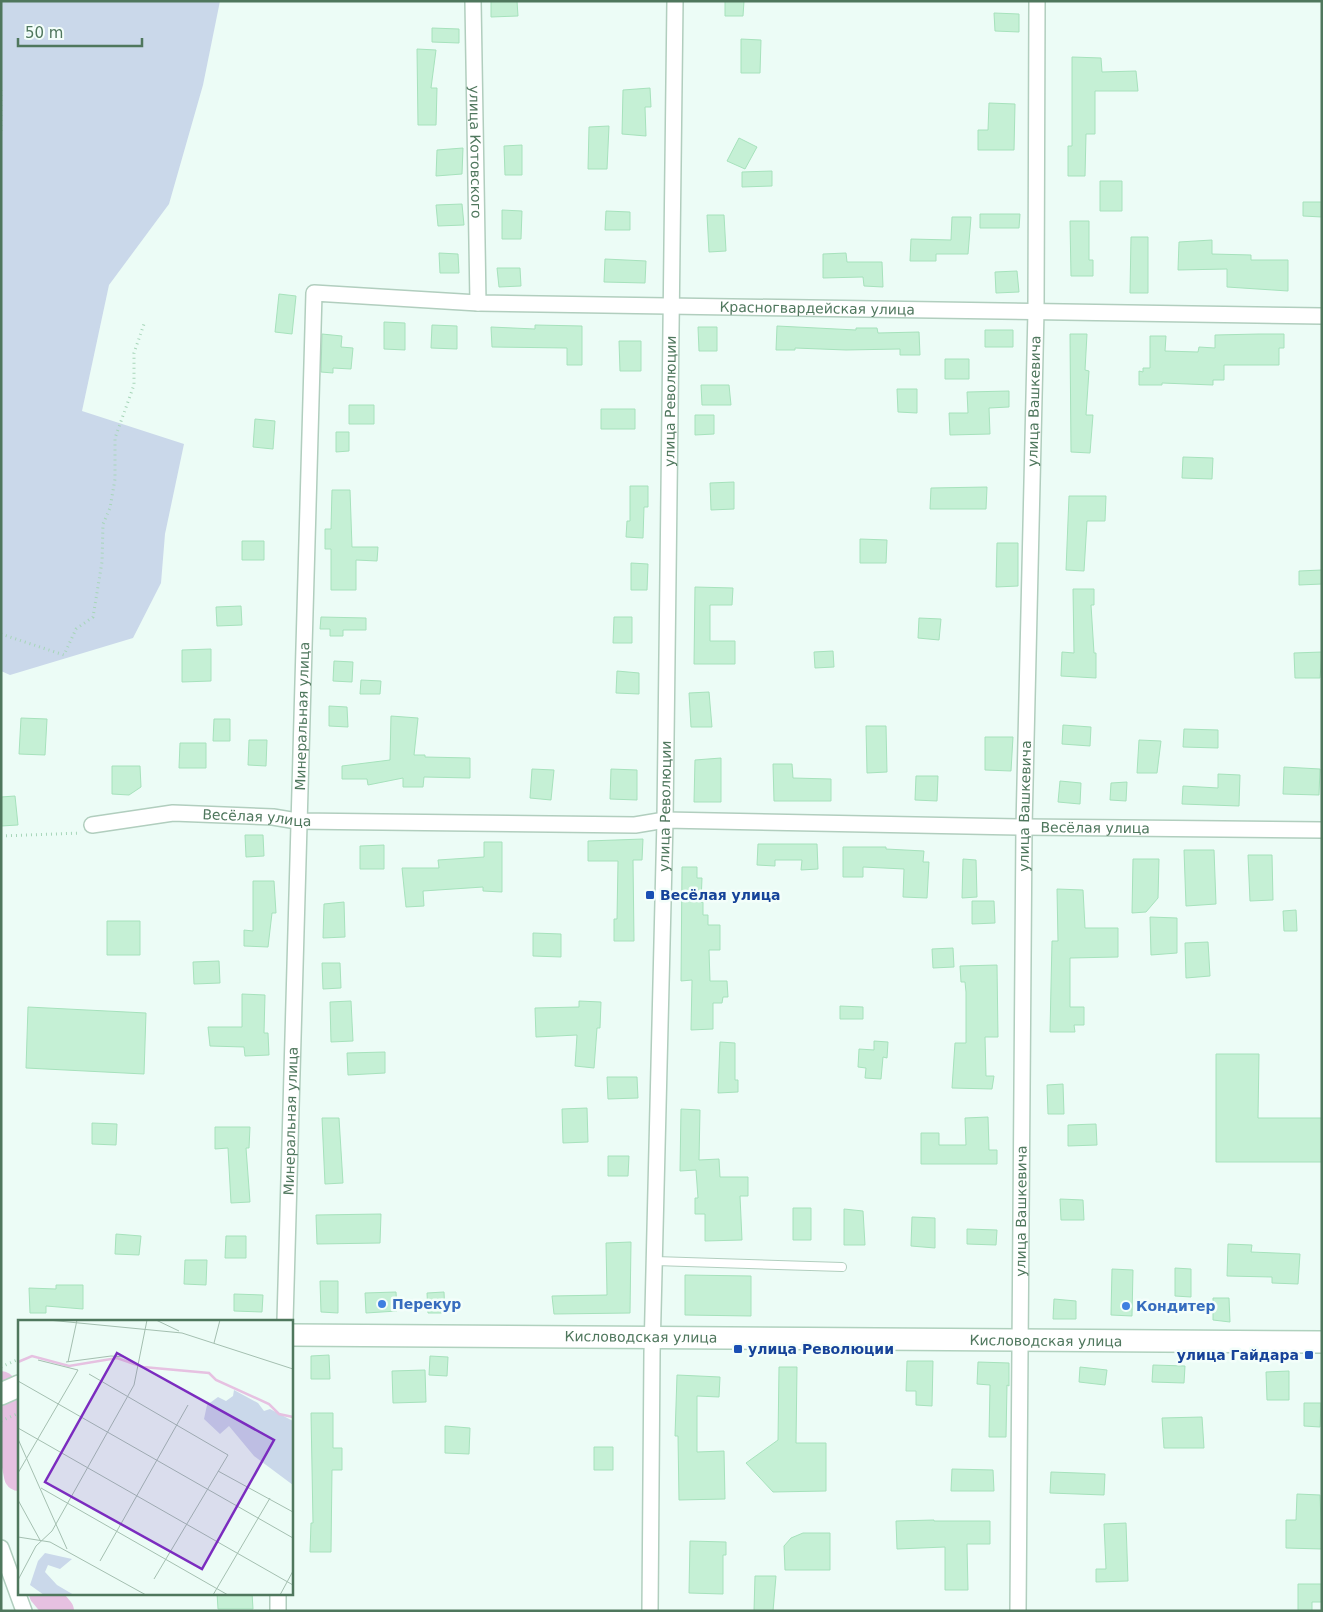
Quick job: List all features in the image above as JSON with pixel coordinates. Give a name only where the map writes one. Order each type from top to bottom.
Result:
[{"type":"main road","name":"Кисловодская улица","points":[[292,1335],[653,1336],[1021,1342],[1322,1342]]},
{"type":"main road","points":[[1,1394],[18,1386]]},
{"type":"street","name":"улица Котовского","points":[[473,1],[478,303]]},
{"type":"street","name":"улица Революции","points":[[650,1611],[653,1336],[665,820],[675,1]]},
{"type":"street","name":"улица Вашкевича","points":[[1018,1611],[1024,827],[1036,311],[1037,1]]},
{"type":"street","name":"Красногвардейская улица","points":[[314,293],[478,303],[1322,316]]},
{"type":"street","name":"Минеральная улица","points":[[285,1320],[297,821],[314,293]]},
{"type":"street","name":"Весёлая улица","points":[[92,825],[173,813],[273,817],[297,821],[635,825],[665,820],[1024,827],[1322,830]]},
{"type":"street","points":[[1,1548],[24,1611]]},
{"type":"street","points":[[278,1594],[278,1611]]},
{"type":"lane","points":[[655,1261],[842,1267]]},
{"type":"path","points":[[1,90],[1,134]]},
{"type":"path","points":[[1,634],[64,655],[76,629],[93,617],[102,562],[103,524],[110,508],[115,479],[114,438],[134,385],[134,352],[144,324]]},
{"type":"path","points":[[1,836],[88,833],[92,825]]},
{"type":"path","points":[[1,1367],[18,1359]]},
{"type":"path","points":[[1,1421],[18,1413]]},
{"type":"shaded area","points":[[1,1],[220,1],[203,85],[169,204],[109,285],[82,411],[184,444],[165,534],[161,583],[133,638],[10,675],[1,671]]},
{"type":"building","points":[[491,1],[517,1],[518,16],[491,17]]},
{"type":"building","points":[[725,1],[744,1],[743,16],[725,16]]},
{"type":"building","points":[[994,13],[1019,14],[1019,32],[995,31]]},
{"type":"building","points":[[432,28],[459,29],[459,43],[432,42]]},
{"type":"building","points":[[741,39],[761,40],[760,73],[741,73]]},
{"type":"building","points":[[417,49],[436,50],[431,88],[437,88],[436,125],[418,125]]},
{"type":"building","points":[[1072,57],[1101,58],[1102,72],[1136,71],[1138,91],[1095,91],[1095,134],[1086,134],[1085,176],[1068,176],[1068,146],[1072,146]]},
{"type":"building","points":[[650,88],[651,107],[645,107],[646,136],[622,134],[623,90]]},
{"type":"building","points":[[989,103],[1015,104],[1014,150],[978,150],[978,130],[988,130]]},
{"type":"building","points":[[609,126],[607,169],[588,169],[589,127]]},
{"type":"building","points":[[739,138],[757,147],[745,169],[727,161]]},
{"type":"building","points":[[522,145],[522,175],[505,175],[504,146]]},
{"type":"building","points":[[463,148],[462,174],[436,176],[437,150]]},
{"type":"building","points":[[772,171],[772,186],[742,187],[742,172]]},
{"type":"building","points":[[1100,181],[1122,181],[1122,211],[1100,211]]},
{"type":"building","points":[[1303,202],[1322,202],[1322,217],[1303,216]]},
{"type":"building","points":[[462,204],[464,225],[438,226],[436,205]]},
{"type":"building","points":[[502,210],[522,211],[521,239],[502,239]]},
{"type":"building","points":[[606,211],[630,212],[630,230],[605,230]]},
{"type":"building","points":[[980,214],[1020,214],[1019,228],[980,228]]},
{"type":"building","points":[[707,215],[724,215],[726,251],[709,252]]},
{"type":"building","points":[[952,217],[971,217],[968,254],[936,254],[936,261],[910,261],[911,239],[951,240]]},
{"type":"building","points":[[1070,221],[1089,221],[1089,260],[1093,260],[1093,276],[1071,276]]},
{"type":"building","points":[[1131,237],[1148,237],[1148,293],[1130,293]]},
{"type":"building","points":[[1212,240],[1212,254],[1251,255],[1251,260],[1288,260],[1288,291],[1227,287],[1227,269],[1178,270],[1179,242]]},
{"type":"building","points":[[439,253],[458,254],[459,273],[440,273]]},
{"type":"building","points":[[846,253],[847,262],[882,262],[883,287],[864,286],[863,277],[823,278],[823,254]]},
{"type":"building","points":[[605,259],[646,261],[645,283],[604,282]]},
{"type":"building","points":[[497,268],[520,268],[521,286],[499,287]]},
{"type":"building","points":[[1017,271],[1019,292],[996,293],[995,272]]},
{"type":"building","points":[[279,294],[296,296],[292,334],[275,332]]},
{"type":"building","points":[[384,322],[405,323],[405,350],[384,349]]},
{"type":"building","points":[[432,325],[457,326],[457,349],[431,348]]},
{"type":"building","points":[[535,325],[582,326],[582,365],[567,365],[567,348],[492,347],[491,327],[535,329]]},
{"type":"building","points":[[777,326],[856,330],[856,328],[877,328],[878,333],[919,332],[920,355],[900,355],[900,349],[846,350],[795,348],[795,350],[776,350]]},
{"type":"building","points":[[698,327],[717,327],[717,351],[699,351]]},
{"type":"building","points":[[985,330],[1013,330],[1013,347],[985,347]]},
{"type":"building","points":[[322,334],[342,336],[341,347],[353,348],[351,369],[333,368],[333,373],[321,372]]},
{"type":"building","points":[[1070,334],[1087,334],[1085,370],[1089,371],[1086,415],[1093,415],[1090,453],[1071,452]]},
{"type":"building","points":[[1284,334],[1284,348],[1279,348],[1279,365],[1224,365],[1224,380],[1213,380],[1213,385],[1162,383],[1162,385],[1139,385],[1139,371],[1143,372],[1143,368],[1150,368],[1150,336],[1166,336],[1165,351],[1198,352],[1199,347],[1215,348],[1215,335]]},
{"type":"building","points":[[619,341],[641,341],[641,371],[620,371]]},
{"type":"building","points":[[945,359],[969,359],[969,379],[945,379]]},
{"type":"building","points":[[701,385],[729,385],[731,405],[702,405]]},
{"type":"building","points":[[897,389],[917,389],[917,413],[898,412]]},
{"type":"building","points":[[1009,391],[1009,407],[989,408],[990,434],[950,435],[949,413],[968,413],[967,392]]},
{"type":"building","points":[[349,405],[374,405],[374,424],[349,424]]},
{"type":"building","points":[[601,409],[635,409],[635,429],[601,429]]},
{"type":"building","points":[[695,415],[714,415],[714,434],[695,435]]},
{"type":"building","points":[[255,419],[275,421],[273,449],[253,447]]},
{"type":"building","points":[[336,432],[349,432],[349,451],[336,452]]},
{"type":"building","points":[[1183,457],[1213,458],[1212,479],[1182,478]]},
{"type":"building","points":[[734,482],[734,509],[711,510],[710,483]]},
{"type":"building","points":[[630,486],[648,486],[648,507],[644,507],[643,538],[626,537],[627,521],[630,521]]},
{"type":"building","points":[[987,487],[986,509],[930,509],[931,488]]},
{"type":"building","points":[[332,490],[350,490],[352,547],[378,547],[377,561],[356,560],[356,590],[331,590],[331,549],[325,549],[325,529],[331,529]]},
{"type":"building","points":[[1069,496],[1106,496],[1105,521],[1087,521],[1084,571],[1066,570]]},
{"type":"building","points":[[860,539],[887,540],[886,563],[860,563]]},
{"type":"building","points":[[242,541],[264,541],[264,560],[242,560]]},
{"type":"building","points":[[997,543],[1018,543],[1018,586],[996,587]]},
{"type":"building","points":[[631,563],[648,564],[647,590],[631,590]]},
{"type":"building","points":[[1322,570],[1322,584],[1299,585],[1299,571]]},
{"type":"building","points":[[695,587],[733,588],[732,605],[710,605],[710,641],[735,641],[735,664],[694,664]]},
{"type":"building","points":[[1073,589],[1094,589],[1094,605],[1091,605],[1094,653],[1096,653],[1096,678],[1061,676],[1062,652],[1074,653]]},
{"type":"building","points":[[241,606],[242,625],[217,626],[216,607]]},
{"type":"building","points":[[321,617],[366,618],[366,630],[343,630],[343,636],[330,636],[330,629],[320,629]]},
{"type":"building","points":[[614,617],[632,617],[632,643],[613,643]]},
{"type":"building","points":[[919,618],[941,619],[939,640],[918,638]]},
{"type":"building","points":[[211,649],[211,681],[182,682],[182,650]]},
{"type":"building","points":[[833,651],[834,667],[815,668],[814,652]]},
{"type":"building","points":[[1322,652],[1320,678],[1295,678],[1294,653]]},
{"type":"building","points":[[334,661],[353,662],[352,682],[333,681]]},
{"type":"building","points":[[617,671],[639,673],[639,694],[616,693]]},
{"type":"building","points":[[361,680],[381,681],[380,694],[360,694]]},
{"type":"building","points":[[709,692],[712,727],[691,727],[689,693]]},
{"type":"building","points":[[329,706],[347,707],[348,727],[329,726]]},
{"type":"building","points":[[391,716],[418,718],[414,755],[470,758],[470,778],[424,777],[423,787],[403,787],[403,778],[368,785],[367,779],[342,779],[342,766],[390,760]]},
{"type":"building","points":[[21,718],[47,719],[45,755],[19,754]]},
{"type":"building","points":[[214,719],[230,719],[230,741],[213,741]]},
{"type":"building","points":[[1063,725],[1091,727],[1090,746],[1062,744]]},
{"type":"building","points":[[866,726],[886,726],[887,772],[867,773]]},
{"type":"building","points":[[1184,729],[1218,730],[1218,748],[1183,747]]},
{"type":"building","points":[[985,737],[1013,737],[1011,771],[985,770]]},
{"type":"building","points":[[249,740],[267,740],[266,766],[248,765]]},
{"type":"building","points":[[1139,740],[1161,741],[1157,773],[1137,773]]},
{"type":"building","points":[[180,743],[206,743],[206,768],[179,768]]},
{"type":"building","points":[[721,758],[721,802],[694,802],[695,760]]},
{"type":"building","points":[[773,764],[792,764],[793,778],[831,779],[831,801],[774,801]]},
{"type":"building","points":[[112,766],[140,766],[141,787],[129,795],[112,794]]},
{"type":"building","points":[[1284,767],[1320,769],[1319,795],[1283,794]]},
{"type":"building","points":[[532,769],[554,770],[551,800],[530,798]]},
{"type":"building","points":[[611,769],[637,770],[637,800],[610,799]]},
{"type":"building","points":[[1218,774],[1240,775],[1239,806],[1182,804],[1183,786],[1218,788]]},
{"type":"building","points":[[916,776],[938,776],[937,801],[915,800]]},
{"type":"building","points":[[1060,781],[1081,783],[1080,804],[1058,802]]},
{"type":"building","points":[[1127,782],[1126,801],[1110,800],[1111,783]]},
{"type":"building","points":[[15,796],[18,825],[1,826],[1,797]]},
{"type":"building","points":[[245,835],[263,835],[264,856],[246,857]]},
{"type":"building","points":[[643,839],[642,860],[633,860],[634,941],[614,941],[614,919],[617,919],[618,861],[588,861],[588,841]]},
{"type":"building","points":[[484,842],[502,842],[502,892],[483,891],[483,887],[423,891],[424,906],[406,907],[402,868],[439,868],[438,860],[484,857]]},
{"type":"building","points":[[758,844],[817,844],[818,869],[801,870],[802,860],[775,860],[775,866],[757,865]]},
{"type":"building","points":[[384,845],[384,869],[360,869],[360,846]]},
{"type":"building","points":[[843,847],[886,847],[886,849],[924,851],[923,862],[929,862],[927,898],[903,897],[904,869],[863,867],[863,877],[843,877]]},
{"type":"building","points":[[1184,850],[1214,850],[1216,904],[1186,906]]},
{"type":"building","points":[[1248,855],[1272,855],[1273,900],[1250,901]]},
{"type":"building","points":[[963,859],[976,860],[977,897],[962,898]]},
{"type":"building","points":[[1133,859],[1159,859],[1158,898],[1146,912],[1132,913]]},
{"type":"building","points":[[682,867],[697,867],[697,878],[702,878],[701,902],[703,902],[703,915],[708,915],[708,925],[720,925],[720,950],[709,950],[710,981],[727,981],[728,997],[723,997],[722,1003],[713,1003],[713,1029],[691,1030],[692,980],[681,981]]},
{"type":"building","points":[[253,881],[274,881],[276,913],[272,913],[268,947],[244,946],[244,930],[253,931]]},
{"type":"building","points":[[1057,889],[1083,890],[1085,928],[1118,928],[1118,957],[1070,958],[1070,1007],[1084,1007],[1084,1025],[1074,1025],[1075,1032],[1050,1032],[1052,941],[1058,941]]},
{"type":"building","points":[[972,901],[994,901],[995,923],[972,924]]},
{"type":"building","points":[[344,902],[345,937],[323,938],[324,904]]},
{"type":"building","points":[[1296,910],[1297,931],[1284,931],[1283,911]]},
{"type":"building","points":[[1150,917],[1177,918],[1177,953],[1151,955]]},
{"type":"building","points":[[107,921],[140,921],[140,955],[107,955]]},
{"type":"building","points":[[533,933],[561,934],[561,957],[533,956]]},
{"type":"building","points":[[1208,942],[1210,976],[1186,978],[1185,943]]},
{"type":"building","points":[[953,948],[954,967],[933,968],[932,949]]},
{"type":"building","points":[[219,961],[220,983],[194,984],[193,962]]},
{"type":"building","points":[[322,963],[340,963],[341,988],[323,989]]},
{"type":"building","points":[[997,965],[998,1037],[985,1037],[986,1076],[994,1076],[992,1089],[952,1088],[955,1043],[966,1043],[966,992],[965,982],[961,982],[960,966]]},
{"type":"building","points":[[242,994],[265,995],[264,1033],[268,1033],[269,1055],[245,1056],[244,1047],[210,1046],[208,1027],[242,1027]]},
{"type":"building","points":[[351,1001],[353,1041],[331,1042],[330,1002]]},
{"type":"building","points":[[579,1001],[601,1002],[600,1028],[597,1028],[594,1068],[575,1066],[577,1035],[536,1037],[535,1008],[579,1007]]},
{"type":"building","points":[[840,1006],[863,1007],[863,1019],[840,1019]]},
{"type":"building","points":[[28,1007],[146,1013],[144,1074],[26,1068]]},
{"type":"building","points":[[874,1041],[888,1042],[887,1058],[883,1057],[881,1079],[865,1078],[866,1068],[858,1067],[859,1049],[874,1050]]},
{"type":"building","points":[[720,1042],[735,1043],[735,1080],[738,1080],[738,1092],[718,1093]]},
{"type":"building","points":[[385,1052],[385,1073],[348,1075],[347,1053]]},
{"type":"building","points":[[1216,1054],[1259,1054],[1258,1118],[1322,1118],[1322,1162],[1216,1162]]},
{"type":"building","points":[[607,1077],[637,1077],[638,1098],[608,1099]]},
{"type":"building","points":[[1063,1084],[1064,1114],[1048,1114],[1047,1085]]},
{"type":"building","points":[[587,1108],[588,1142],[563,1143],[562,1109]]},
{"type":"building","points":[[681,1109],[700,1110],[699,1160],[719,1159],[720,1177],[748,1177],[748,1196],[740,1196],[742,1240],[705,1241],[705,1214],[695,1214],[695,1198],[698,1198],[696,1170],[680,1171]]},
{"type":"building","points":[[988,1117],[989,1150],[997,1150],[997,1164],[921,1164],[921,1133],[939,1133],[939,1145],[966,1145],[965,1118]]},
{"type":"building","points":[[322,1118],[339,1118],[343,1183],[325,1184]]},
{"type":"building","points":[[92,1123],[117,1124],[116,1145],[92,1144]]},
{"type":"building","points":[[1096,1124],[1097,1145],[1068,1146],[1068,1125]]},
{"type":"building","points":[[215,1127],[250,1127],[249,1148],[246,1148],[250,1202],[231,1203],[228,1148],[215,1149]]},
{"type":"building","points":[[608,1156],[629,1156],[628,1176],[608,1176]]},
{"type":"building","points":[[1060,1199],[1083,1200],[1084,1220],[1061,1220]]},
{"type":"building","points":[[793,1208],[811,1208],[811,1240],[793,1240]]},
{"type":"building","points":[[844,1209],[863,1211],[865,1245],[844,1245]]},
{"type":"building","points":[[381,1214],[380,1243],[317,1244],[316,1215]]},
{"type":"building","points":[[912,1217],[935,1218],[935,1248],[911,1246]]},
{"type":"building","points":[[967,1229],[997,1230],[996,1245],[967,1244]]},
{"type":"building","points":[[116,1234],[141,1236],[139,1255],[115,1254]]},
{"type":"building","points":[[226,1236],[246,1236],[246,1258],[225,1258]]},
{"type":"building","points":[[631,1242],[630,1313],[554,1314],[552,1296],[607,1295],[606,1243]]},
{"type":"building","points":[[1228,1244],[1252,1245],[1251,1252],[1300,1254],[1298,1284],[1272,1283],[1272,1277],[1227,1276]]},
{"type":"building","points":[[185,1260],[207,1260],[206,1285],[184,1284]]},
{"type":"building","points":[[1175,1268],[1191,1269],[1191,1297],[1175,1296]]},
{"type":"building","points":[[1112,1269],[1133,1270],[1132,1316],[1111,1315]]},
{"type":"building","points":[[685,1275],[751,1276],[751,1316],[685,1315]]},
{"type":"building","points":[[320,1281],[338,1281],[338,1313],[321,1312]]},
{"type":"building","points":[[56,1285],[83,1285],[83,1309],[46,1306],[46,1313],[30,1313],[29,1288],[56,1289]]},
{"type":"building","points":[[396,1292],[397,1311],[366,1313],[365,1293]]},
{"type":"building","points":[[444,1292],[445,1313],[428,1313],[427,1293]]},
{"type":"building","points":[[234,1294],[263,1295],[262,1312],[234,1311]]},
{"type":"building","points":[[1213,1298],[1229,1298],[1230,1322],[1213,1320]]},
{"type":"building","points":[[1054,1299],[1076,1301],[1076,1319],[1053,1319]]},
{"type":"building","points":[[329,1355],[330,1379],[311,1379],[311,1356]]},
{"type":"building","points":[[430,1356],[448,1357],[447,1376],[429,1375]]},
{"type":"building","points":[[907,1361],[933,1361],[932,1406],[916,1405],[916,1391],[906,1391]]},
{"type":"building","points":[[978,1362],[1009,1363],[1006,1437],[989,1437],[990,1385],[977,1384]]},
{"type":"building","points":[[1153,1365],[1185,1366],[1184,1383],[1152,1382]]},
{"type":"building","points":[[779,1367],[797,1367],[796,1443],[826,1443],[826,1491],[773,1492],[746,1463],[778,1440]]},
{"type":"building","points":[[1080,1367],[1107,1370],[1105,1385],[1079,1382]]},
{"type":"building","points":[[425,1370],[426,1402],[393,1403],[392,1371]]},
{"type":"building","points":[[1289,1371],[1289,1400],[1267,1400],[1266,1372]]},
{"type":"building","points":[[677,1375],[720,1377],[719,1397],[697,1396],[697,1452],[724,1451],[725,1499],[679,1500],[678,1436],[675,1436]]},
{"type":"building","points":[[1304,1403],[1321,1403],[1320,1427],[1304,1426]]},
{"type":"building","points":[[311,1413],[333,1413],[333,1448],[342,1448],[342,1470],[332,1470],[331,1552],[310,1552],[311,1523],[313,1523]]},
{"type":"building","points":[[1202,1417],[1204,1448],[1164,1448],[1162,1418]]},
{"type":"building","points":[[445,1426],[470,1428],[469,1454],[445,1453]]},
{"type":"building","points":[[594,1447],[613,1447],[613,1470],[594,1470]]},
{"type":"building","points":[[952,1469],[993,1470],[994,1491],[951,1491]]},
{"type":"building","points":[[1051,1472],[1105,1474],[1104,1495],[1050,1493]]},
{"type":"building","points":[[1297,1494],[1320,1495],[1322,1549],[1286,1548],[1286,1520],[1296,1520]]},
{"type":"building","points":[[896,1521],[990,1521],[990,1544],[967,1544],[968,1590],[945,1590],[945,1547],[897,1549]]},
{"type":"building","points":[[1126,1523],[1128,1581],[1096,1582],[1096,1569],[1106,1569],[1104,1524]]},
{"type":"building","points":[[803,1533],[830,1533],[830,1570],[785,1570],[784,1546],[791,1538]]},
{"type":"building","points":[[690,1541],[726,1542],[726,1555],[723,1555],[723,1594],[689,1593]]},
{"type":"building","points":[[755,1576],[776,1576],[773,1611],[754,1611]]},
{"type":"building","points":[[1298,1584],[1322,1584],[1322,1602],[1312,1602],[1312,1611],[1298,1611]]},
{"type":"building","points":[[217,1594],[252,1594],[253,1609],[218,1609]]},
{"type":"waterway","points":[[1,1386],[18,1471]]},
{"type":"waterway","points":[[45,1594],[59,1611]]},
{"type":"place","name":"Весёлая улица","points":[[650,895]]},
{"type":"place","name":"Перекур","points":[[382,1304]]},
{"type":"place","name":"Кондитер","points":[[1126,1306]]},
{"type":"place","name":"улица Революции","points":[[738,1349]]},
{"type":"place","name":"улица Гайдара","points":[[1309,1355]]}]
